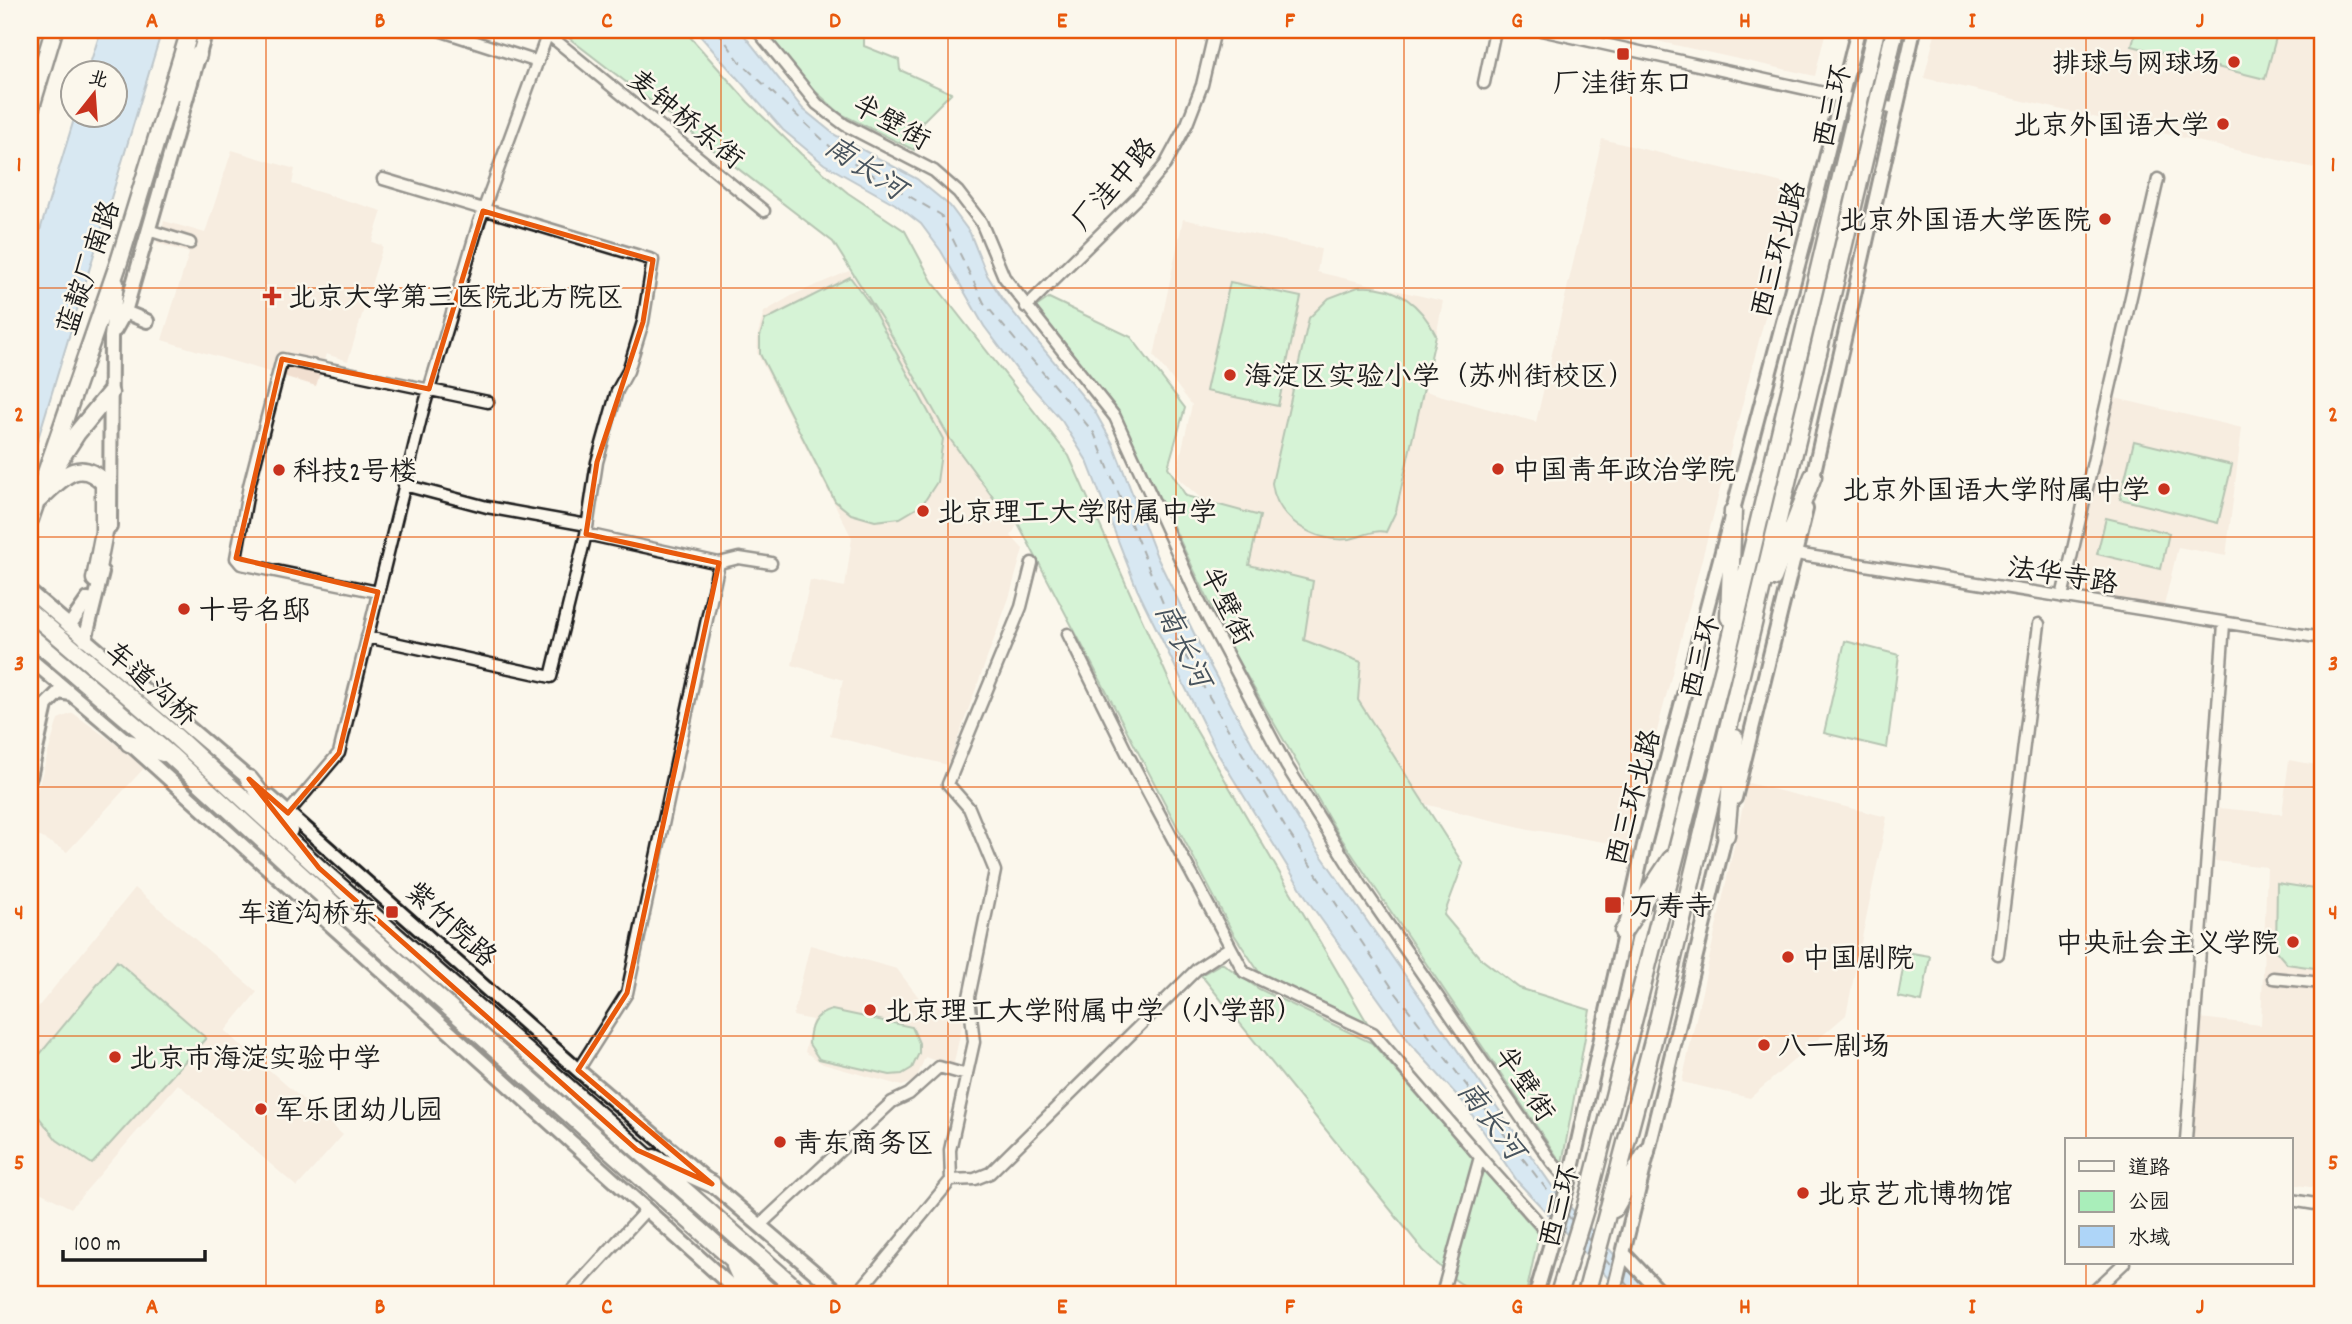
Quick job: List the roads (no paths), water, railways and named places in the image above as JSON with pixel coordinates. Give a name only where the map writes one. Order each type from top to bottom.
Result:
[{"type":"highway","points":[[43,67],[45,30]]},
{"type":"highway","points":[[30,110],[54,30]]},
{"type":"highway","name":"蓝靛厂南路","points":[[30,519],[119,262],[190,30]]},
{"type":"highway","name":"西三环","points":[[1559,1294],[1585,1209],[1727,655],[1876,30]]},
{"type":"highway","name":"西三环","points":[[1585,1294],[1653,1041],[1895,30]]},
{"type":"highway","points":[[161,122],[198,55]]},
{"type":"highway","points":[[35,502],[77,433],[110,393]]},
{"type":"highway","points":[[35,502],[72,471],[84,469],[95,473],[104,483],[104,531],[97,579]]},
{"type":"highway","points":[[1751,636],[1813,476]]},
{"type":"highway","points":[[1727,655],[1734,511]]},
{"type":"highway","name":"车道沟桥","points":[[30,612],[175,736],[238,796]]},
{"type":"highway","name":"车道沟桥","points":[[30,636],[170,755]]},
{"type":"highway","points":[[1726,835],[1740,680]]},
{"type":"highway","points":[[129,743],[170,755],[315,888],[772,1294]]},
{"type":"highway","points":[[249,779],[319,868]]},
{"type":"highway","name":"紫竹院路","points":[[238,796],[802,1294]]},
{"type":"highway","points":[[1623,932],[1678,848]]},
{"type":"highway","points":[[637,1150],[712,1184]]},
{"type":"highway","points":[[1602,1229],[1646,1153]]},
{"type":"highway","points":[[1567,1294],[1573,1251]]},
{"type":"highway","points":[[731,1257],[748,1294]]},
{"type":"street","points":[[30,38],[32,30]]},
{"type":"street","name":"蓝靛厂南路","points":[[111,337],[125,312],[206,30]]},
{"type":"street","points":[[439,30],[538,62]]},
{"type":"street","name":"半壁街","points":[[757,30],[817,104],[845,125],[934,171],[958,192],[981,222],[1004,277],[1026,307],[1089,380],[1115,417],[1203,609],[1286,765],[1363,888],[1568,1186]]},
{"type":"street","name":"厂洼中路","points":[[1026,307],[1139,196],[1165,165],[1187,124],[1202,85],[1215,30]]},
{"type":"street","points":[[1484,83],[1495,30]]},
{"type":"street","points":[[1541,30],[1896,109]]},
{"type":"street","name":"西三环北路","points":[[1536,1294],[1568,1186],[1623,932],[1858,30]]},
{"type":"street","points":[[1613,1294],[1796,554],[1914,30]]},
{"type":"street","points":[[288,813],[339,753],[429,389],[483,211],[549,32]]},
{"type":"street","name":"麦钟桥东街","points":[[549,32],[764,211]]},
{"type":"street","points":[[367,636],[551,677],[586,529],[597,462],[617,391],[628,371],[643,322],[653,260],[483,211],[383,178]]},
{"type":"street","points":[[2062,597],[2158,179]]},
{"type":"street","points":[[148,230],[190,243]]},
{"type":"street","points":[[85,639],[112,509],[111,337],[119,262]]},
{"type":"street","points":[[125,312],[147,321]]},
{"type":"street","points":[[378,592],[241,564],[236,558],[249,486],[282,359],[488,402]]},
{"type":"street","points":[[404,485],[719,563],[739,558],[771,563]]},
{"type":"street","name":"法华寺路","points":[[1796,554],[2322,638]]},
{"type":"street","points":[[578,1070],[627,993],[719,563]]},
{"type":"street","points":[[857,1294],[951,1180],[950,1150],[974,1042],[969,997],[995,871],[969,808],[948,784],[1021,607],[1032,563]]},
{"type":"street","points":[[69,626],[86,603],[97,579]]},
{"type":"street","name":"紫竹院路","points":[[30,593],[249,779],[578,1070],[840,1294]]},
{"type":"street","points":[[1998,954],[2039,624]]},
{"type":"street","points":[[2186,1138],[2224,624]]},
{"type":"street","points":[[1068,634],[1229,948],[1244,972],[1262,983],[1373,1033],[1554,1240]]},
{"type":"street","points":[[30,659],[129,743],[740,1294]]},
{"type":"street","points":[[30,777],[46,688],[44,671]]},
{"type":"street","points":[[30,755],[46,705],[52,696],[60,692],[71,694]]},
{"type":"street","points":[[951,1180],[975,1179],[990,1173],[1197,968],[1229,948]]},
{"type":"street","points":[[2273,978],[2322,983]]},
{"type":"street","points":[[760,1225],[892,1102],[909,1094],[939,1066],[967,1075]]},
{"type":"street","points":[[1441,1294],[1480,1157]]},
{"type":"street","points":[[2292,1200],[2322,1205]]},
{"type":"street","points":[[571,1294],[646,1210]]},
{"type":"street","points":[[1623,1254],[1662,1294]]},
{"type":"street","points":[[2091,1294],[2123,1264]]},
{"type":"water","points":[[101,30],[162,30],[30,465],[30,263],[71,130],[130,130],[130,60],[91,60]]},
{"type":"water","name":"南长河","points":[[695,30],[740,30],[803,109],[835,135],[917,179],[950,206],[970,233],[987,275],[1003,300],[1094,410],[1113,444],[1157,557],[1206,658],[1253,745],[1314,845],[1557,1193],[1651,1294],[1623,1294],[1518,1182],[1464,1103],[1411,1044],[1311,905],[1218,754],[1137,589],[1087,461],[1062,421],[1017,370],[984,326],[941,251],[921,224],[895,204],[824,164],[783,130]]},
{"type":"place","name":"厂洼街东口","points":[[1623,54]]},
{"type":"place","name":"排球与网球场","points":[[2234,62]]},
{"type":"place","name":"北京外国语大学","points":[[2223,124]]},
{"type":"place","name":"北京外国语大学医院","points":[[2105,219]]},
{"type":"place","name":"北京大学第三医院北方院区","points":[[272,296]]},
{"type":"place","name":"海淀区实验小学（苏州街校区）","points":[[1230,375]]},
{"type":"place","name":"中国青年政治学院","points":[[1498,469]]},
{"type":"place","name":"科技2号楼","points":[[279,470]]},
{"type":"place","name":"北京外国语大学附属中学","points":[[2164,489]]},
{"type":"place","name":"北京理工大学附属中学","points":[[923,511]]},
{"type":"place","name":"十号名邸","points":[[184,609]]},
{"type":"place","name":"万寿寺","points":[[1613,905]]},
{"type":"place","name":"车道沟桥东","points":[[392,912]]},
{"type":"place","name":"中央社会主义学院","points":[[2293,942]]},
{"type":"place","name":"中国剧院","points":[[1788,957]]},
{"type":"place","name":"北京理工大学附属中学（小学部）","points":[[870,1010]]},
{"type":"place","name":"八一剧场","points":[[1764,1045]]},
{"type":"place","name":"北京市海淀实验中学","points":[[115,1057]]},
{"type":"place","name":"军乐团幼儿园","points":[[261,1109]]},
{"type":"place","name":"青东商务区","points":[[780,1142]]},
{"type":"place","name":"北京艺术博物馆","points":[[1803,1193]]}]
